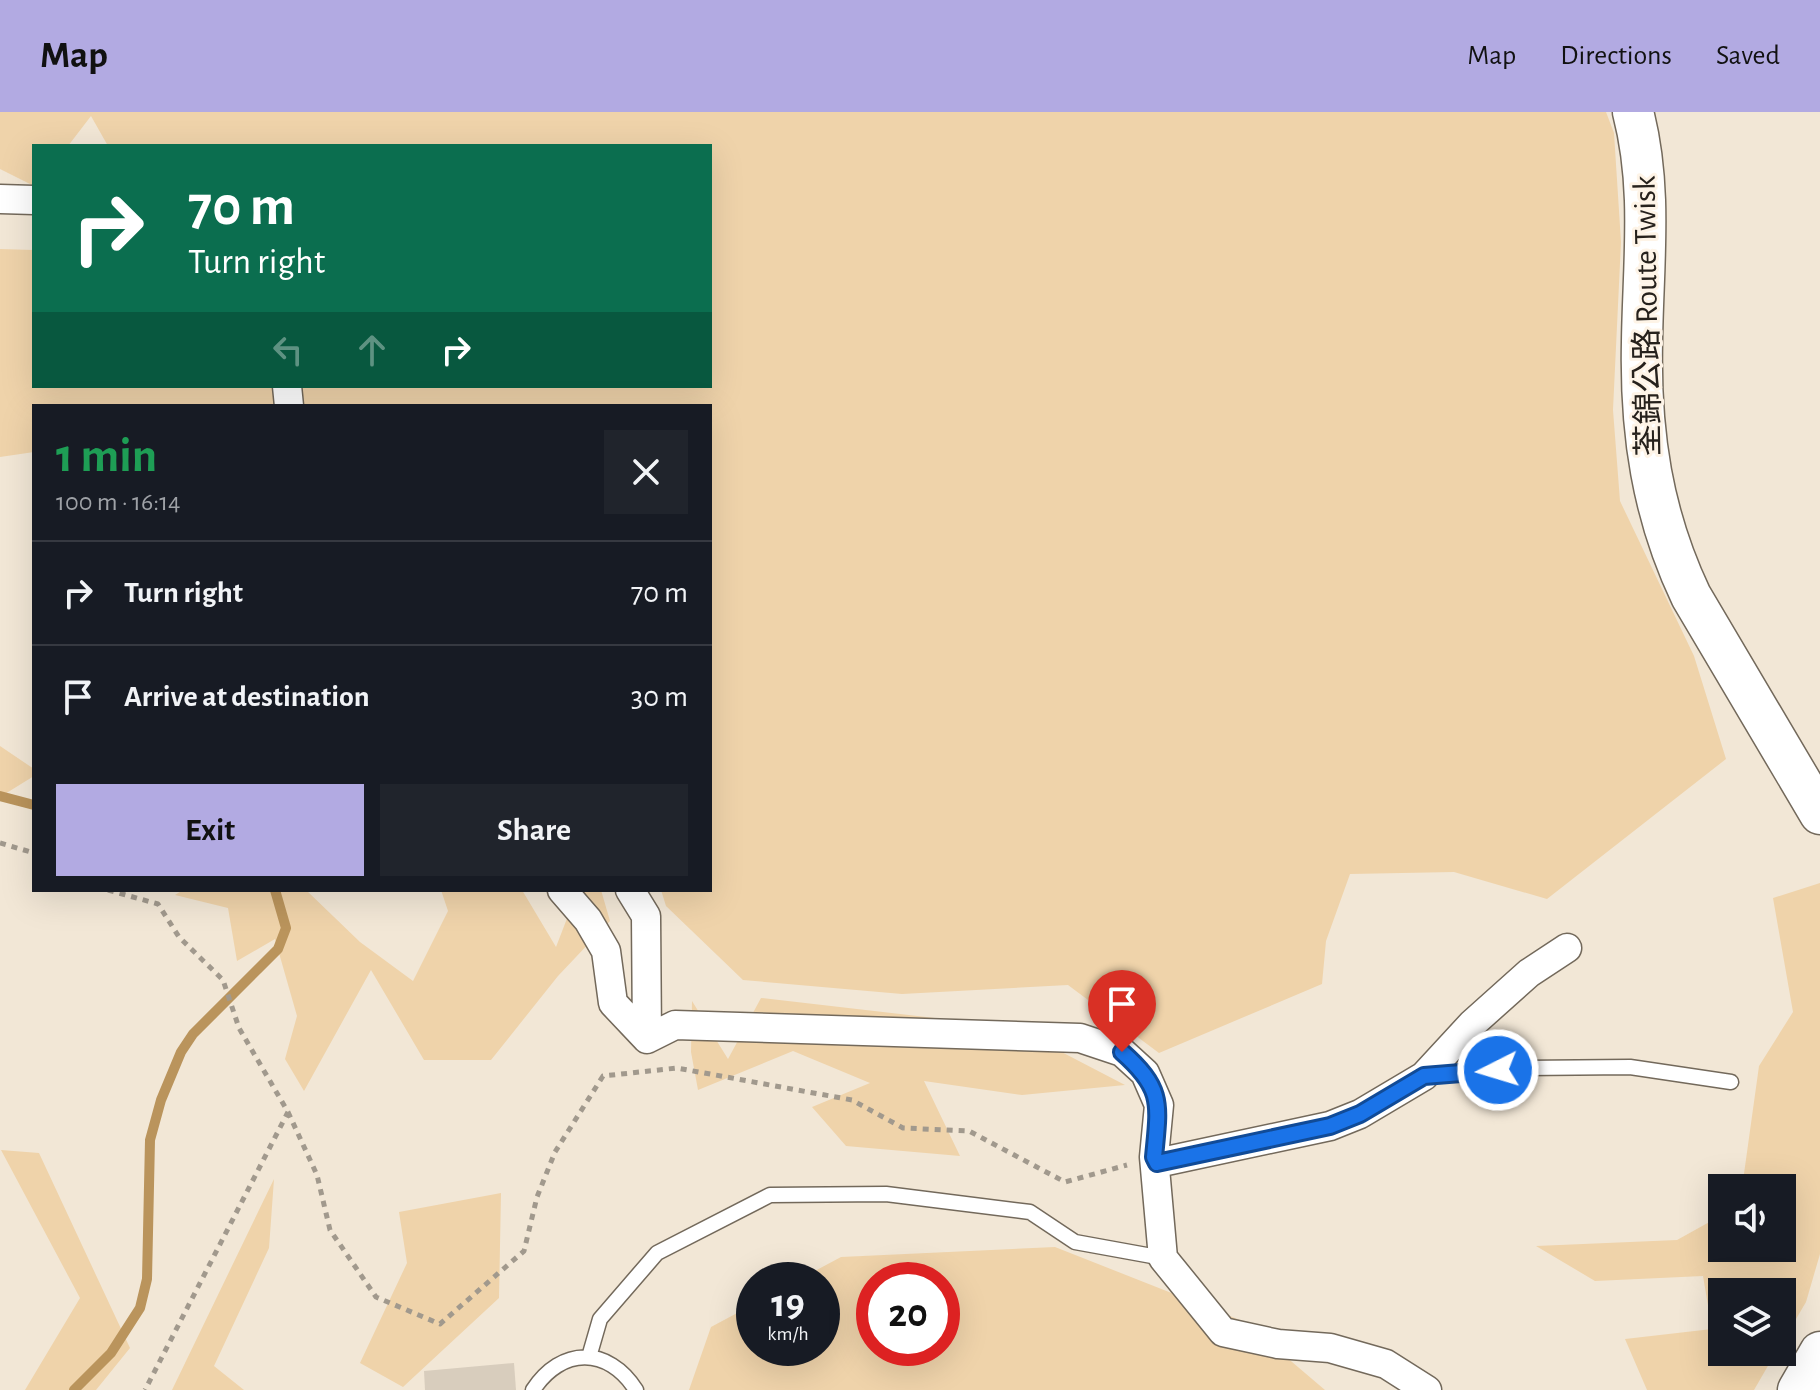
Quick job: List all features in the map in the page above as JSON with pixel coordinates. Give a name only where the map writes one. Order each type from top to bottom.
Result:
[{"type":"main road","name":"荃錦公路 Route Twisk","points":[[1633,112],[1643,158],[1645,192],[1641,381],[1643,425],[1654,499],[1675,562],[1691,596],[1820,814]]},
{"type":"main road","points":[[1798,1390],[1820,1352]]},
{"type":"street","points":[[0,199],[32,200]]},
{"type":"street","points":[[564,892],[588,920],[606,951],[613,1003],[647,1039]]},
{"type":"street","points":[[631,892],[646,916],[647,1039]]},
{"type":"street","points":[[1155,1160],[1330,1126],[1360,1114],[1424,1076],[1472,1024],[1529,973],[1567,948]]},
{"type":"street","points":[[647,1039],[675,1025],[1080,1038],[1122,1052],[1145,1073],[1159,1105],[1155,1160],[1163,1258],[1223,1332],[1278,1344],[1330,1348],[1386,1364],[1427,1390]]},
{"type":"lane","points":[[1424,1076],[1523,1068],[1630,1067],[1731,1082]]},
{"type":"lane","points":[[589,1357],[600,1319],[657,1253],[770,1195],[886,1194],[1030,1212],[1075,1242],[1163,1258]]},
{"type":"lane","points":[[533,1390],[555,1365],[589,1357],[609,1362],[625,1373],[636,1390]]},
{"type":"path","points":[[0,843],[32,852]]},
{"type":"path","points":[[115,892],[158,904],[179,937],[223,980],[239,1028],[288,1112],[317,1175],[330,1230],[376,1297],[440,1324],[524,1251],[537,1197],[555,1152],[603,1076],[677,1068],[852,1100],[903,1128],[969,1131],[1065,1182],[1155,1160]]},
{"type":"path","points":[[145,1390],[288,1112]]},
{"type":"shaded area","points":[[0,112],[1606,112],[1614,133],[1621,242],[1613,410],[1620,501],[1694,656],[1726,759],[1547,899],[1454,872],[1350,874],[1326,941],[1322,984],[1159,1053],[1068,985],[902,994],[743,980],[666,906],[662,892],[712,892],[712,404],[32,404],[32,452],[0,457],[0,249],[32,250],[32,388],[712,388],[712,144],[107,144],[91,116],[70,144],[32,144],[32,185],[0,169]]},
{"type":"shaded area","points":[[0,746],[32,768],[32,777],[0,797]]},
{"type":"shaded area","points":[[1820,883],[1820,1254],[1806,1302],[1796,1319],[1796,1278],[1708,1278],[1708,1305],[1703,1276],[1595,1281],[1536,1246],[1677,1240],[1708,1223],[1708,1262],[1796,1262],[1796,1174],[1744,1174],[1759,1066],[1793,1012],[1773,898]]},
{"type":"shaded area","points":[[180,892],[308,892],[360,942],[413,981],[448,911],[442,892],[523,892],[556,947],[577,892],[602,892],[610,921],[558,976],[491,1060],[424,1060],[371,970],[304,1091],[285,1059],[297,1016],[275,939],[237,961],[228,908],[175,895]]},
{"type":"shaded area","points":[[761,998],[952,1020],[1000,1020],[1125,1085],[1022,1095],[924,1081],[960,1156],[846,1146],[812,1107],[870,1083],[793,1051],[698,1090],[691,1052],[692,1001],[728,1059]]},
{"type":"shaded area","points":[[1,1150],[39,1153],[130,1348],[96,1390],[25,1390],[80,1298]]},
{"type":"shaded area","points":[[274,1179],[269,1248],[214,1366],[244,1390],[172,1390]]},
{"type":"shaded area","points":[[501,1193],[499,1298],[403,1387],[360,1363],[407,1263],[399,1212]]},
{"type":"shaded area","points":[[1055,1247],[1245,1322],[1325,1390],[689,1390],[711,1327],[736,1314],[736,1366],[840,1366],[840,1262],[832,1262],[841,1257]]},
{"type":"shaded area","points":[[1708,1329],[1708,1366],[1768,1366],[1754,1390],[1647,1390],[1625,1339]]},
{"type":"building","points":[[514,1363],[516,1390],[425,1390],[424,1371]]},
{"type":"waterway","points":[[0,796],[32,804]]},
{"type":"waterway","points":[[74,1390],[111,1353],[140,1308],[147,1279],[150,1140],[161,1100],[181,1052],[193,1034],[278,949],[286,928],[276,892]]},
{"type":"route","points":[[1122,1052],[1145,1073],[1159,1105],[1154,1157],[1157,1163],[1330,1126],[1360,1114],[1424,1076],[1498,1070]]}]
